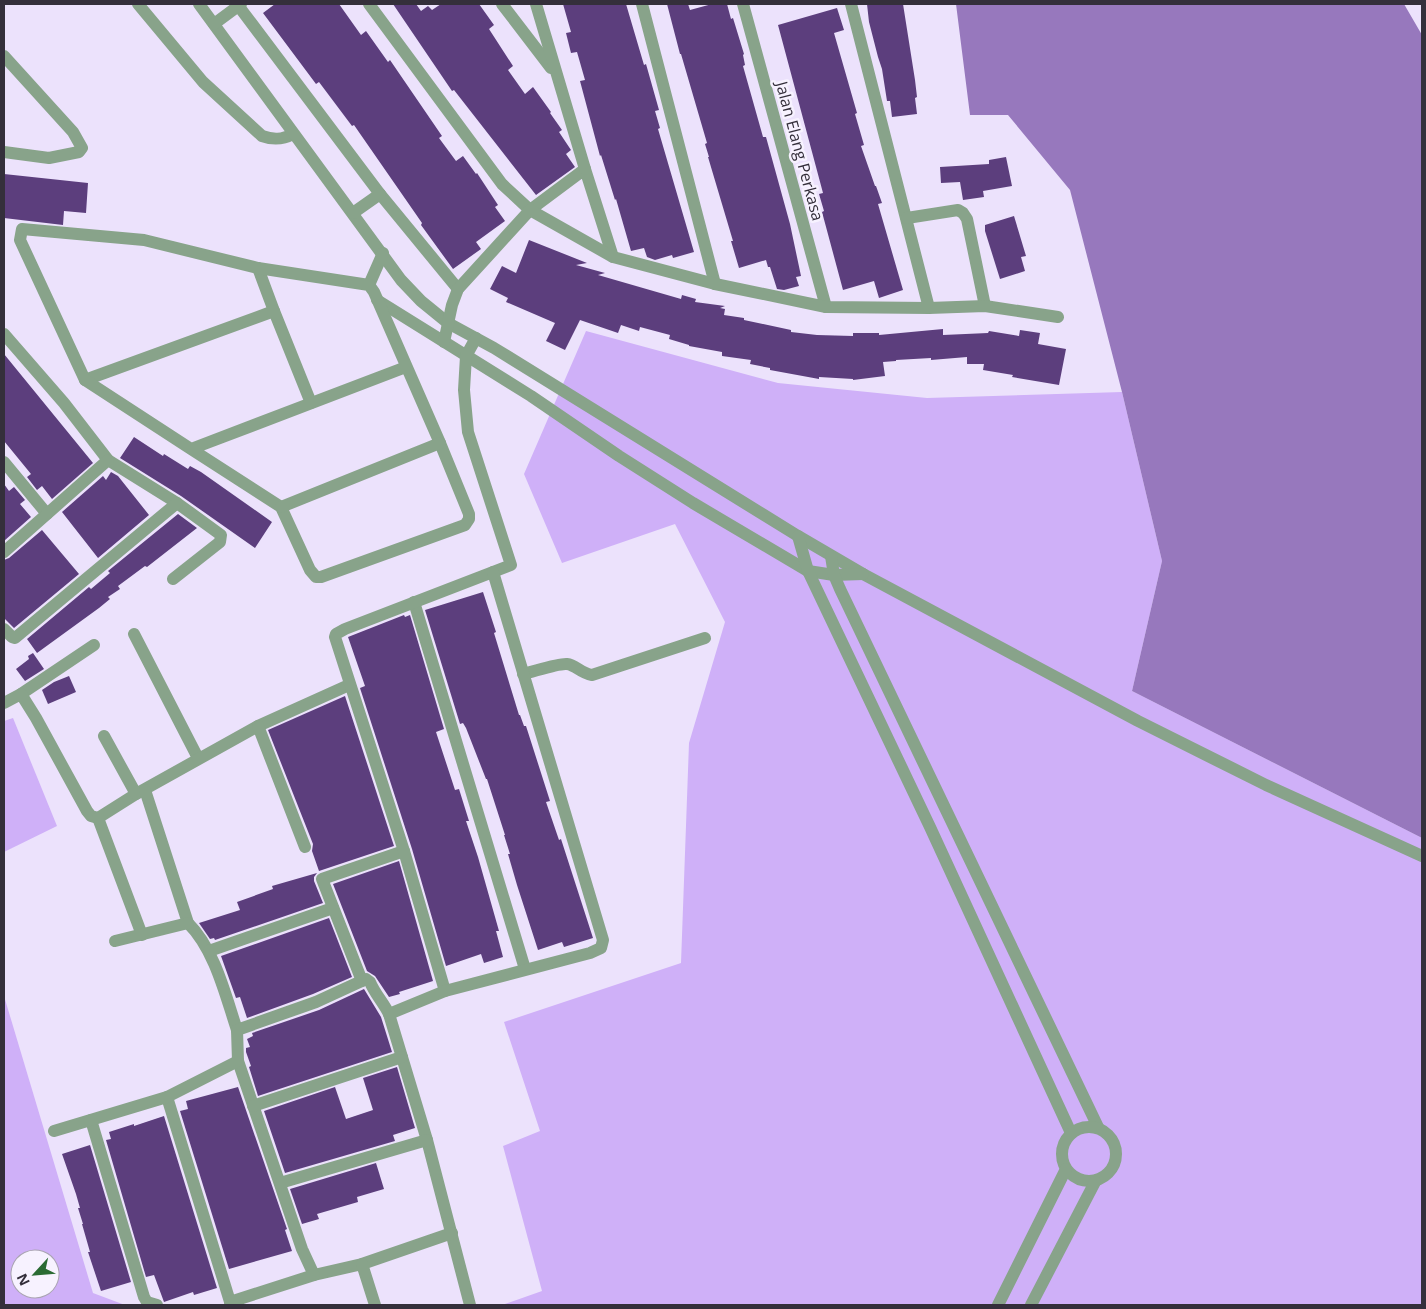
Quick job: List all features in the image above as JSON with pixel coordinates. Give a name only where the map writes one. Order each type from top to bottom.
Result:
[{"type":"street","points":[[138,4],[203,82],[262,136],[270,139],[284,139],[293,134]]},
{"type":"street","points":[[199,4],[293,134],[383,252],[401,280],[420,301],[448,323],[476,338],[863,574],[1138,721],[1266,785],[1422,856]]},
{"type":"street","points":[[214,24],[239,4],[380,194],[458,289]]},
{"type":"street","points":[[369,4],[502,184],[530,210],[613,257],[715,284],[826,307],[929,308],[985,306],[1058,317]]},
{"type":"street","points":[[502,4],[556,74]]},
{"type":"street","points":[[536,4],[613,257]]},
{"type":"street","points":[[642,4],[715,284]]},
{"type":"street","name":"Jalan Elang Perkasa","points":[[743,4],[826,307]]},
{"type":"street","points":[[852,4],[929,308]]},
{"type":"street","points":[[4,56],[73,132],[82,148],[79,152],[50,158],[4,152]]},
{"type":"street","points":[[444,342],[452,305],[458,289],[530,210],[585,168]]},
{"type":"street","points":[[353,213],[380,194]]},
{"type":"street","points":[[907,218],[958,210],[963,213],[967,219],[985,306]]},
{"type":"street","points":[[22,229],[144,240],[258,268],[369,284],[440,443],[469,514],[468,522],[465,525],[316,577],[310,570],[281,507],[85,380],[20,240],[22,229]]},
{"type":"street","points":[[369,284],[383,252]]},
{"type":"street","points":[[258,268],[312,403]]},
{"type":"street","points":[[377,300],[531,396],[677,493],[808,571],[834,575],[863,574]]},
{"type":"street","points":[[85,380],[274,312]]},
{"type":"street","points":[[4,334],[64,403],[108,460],[177,503],[220,534],[220,542],[173,579]]},
{"type":"street","points":[[445,992],[404,851],[334,637],[345,629],[511,565],[468,432],[464,390],[466,356],[476,338]]},
{"type":"street","points":[[190,449],[406,367]]},
{"type":"street","points":[[281,507],[440,443]]},
{"type":"street","points":[[4,552],[108,460]]},
{"type":"street","points":[[4,462],[47,514]]},
{"type":"street","points":[[4,629],[12,637],[16,638],[177,503]]},
{"type":"street","points":[[798,536],[808,571],[930,827],[1071,1133]]},
{"type":"street","points":[[831,556],[834,575],[1098,1127]]},
{"type":"street","points":[[389,1014],[445,992],[590,953],[601,948],[603,940],[492,572]]},
{"type":"street","points":[[414,602],[525,969]]},
{"type":"street","points":[[134,634],[198,758]]},
{"type":"street","points":[[523,674],[565,664],[574,666],[586,674],[592,674],[705,638]]},
{"type":"street","points":[[4,703],[21,694],[94,644]]},
{"type":"street","points":[[21,694],[90,816],[98,818],[198,758],[258,726],[349,685]]},
{"type":"street","points":[[258,726],[305,847]]},
{"type":"street","points":[[104,736],[140,792],[188,923],[202,938],[209,951],[237,1030],[238,1061],[302,1249],[314,1275]]},
{"type":"street","points":[[98,818],[142,935]]},
{"type":"street","points":[[930,827],[950,818]]},
{"type":"street","points":[[362,981],[322,879],[404,851]]},
{"type":"street","points":[[209,951],[333,908]]},
{"type":"street","points":[[115,941],[188,923]]},
{"type":"street","points":[[237,1030],[316,1002],[366,979],[370,982],[374,992],[380,998],[389,1014],[427,1140],[470,1305]]},
{"type":"street","points":[[253,1106],[402,1057]]},
{"type":"street","points":[[54,1131],[167,1097],[238,1061]]},
{"type":"street","points":[[167,1097],[230,1303],[314,1275],[362,1264],[452,1233]]},
{"type":"street","points":[[90,1120],[144,1297],[148,1302],[157,1305]]},
{"type":"street","points":[[1031,1305],[1095,1182],[1108,1175],[1114,1167],[1117,1158],[1113,1139],[1098,1127],[1088,1126],[1079,1128],[1065,1140],[1062,1159],[1066,1169],[1072,1176],[1080,1180],[1095,1182]]},
{"type":"street","points":[[280,1183],[427,1140]]},
{"type":"street","points":[[998,1305],[1066,1169]]},
{"type":"street","points":[[362,1264],[375,1305]]},
{"type":"shaded area","points":[[956,4],[1404,4],[1422,35],[1422,838],[1132,691],[1162,561],[1122,392],[1070,190],[1008,115],[970,115]]},
{"type":"shaded area","points":[[586,331],[778,383],[927,398],[1122,392],[1162,561],[1132,691],[1422,838],[1422,1305],[502,1305],[542,1291],[503,1146],[540,1131],[504,1022],[681,963],[689,743],[725,622],[675,524],[562,563],[524,474]]},
{"type":"shaded area","points":[[13,718],[57,826],[4,852],[4,721]]},
{"type":"shaded area","points":[[4,996],[93,1293],[125,1305],[4,1305]]},
{"type":"building","points":[[275,4],[339,4],[361,35],[366,31],[388,62],[390,60],[442,136],[439,138],[456,161],[463,156],[477,173],[498,205],[495,207],[505,221],[476,242],[481,249],[453,269],[354,125],[352,126],[319,82],[316,84],[263,13]]},
{"type":"building","points":[[393,4],[416,4],[421,11],[428,6],[432,10],[441,4],[479,4],[494,25],[489,29],[513,66],[508,70],[525,94],[533,87],[551,112],[562,130],[559,132],[571,150],[566,154],[575,167],[536,195],[454,90],[452,91]]},
{"type":"building","points":[[563,4],[626,4],[659,110],[655,111],[660,128],[658,129],[694,252],[673,258],[672,255],[655,260],[647,257],[644,248],[631,251],[616,199],[600,156],[580,81],[585,80],[577,52],[571,53],[566,33],[571,32]]},
{"type":"building","points":[[667,4],[688,4],[690,10],[712,4],[727,4],[744,54],[745,65],[743,66],[763,137],[766,137],[790,224],[801,276],[796,277],[799,286],[784,290],[777,289],[766,260],[739,268],[708,157],[705,144],[707,143]]},
{"type":"building","points":[[867,4],[903,4],[915,80],[917,114],[892,117],[890,101],[887,101],[882,69],[869,22]]},
{"type":"building","points":[[837,8],[844,30],[834,33],[857,113],[855,114],[864,145],[861,146],[882,203],[878,204],[903,290],[879,298],[874,281],[843,290],[822,212],[824,211],[819,194],[823,193],[778,25]]},
{"type":"building","points":[[1006,157],[1012,186],[983,191],[984,197],[963,200],[960,182],[941,183],[940,167],[989,164],[989,160]]},
{"type":"building","points":[[4,174],[88,183],[86,213],[64,211],[63,225],[4,218]]},
{"type":"building","points":[[1014,216],[1026,256],[1021,257],[1025,271],[1000,279],[985,231],[985,225]]},
{"type":"building","points":[[529,240],[587,263],[576,265],[605,273],[598,275],[681,299],[682,295],[696,299],[695,302],[725,306],[720,308],[725,309],[724,315],[744,318],[744,320],[791,330],[791,332],[853,336],[853,333],[879,333],[879,335],[943,329],[943,335],[988,333],[989,331],[1019,336],[1020,330],[1040,333],[1038,344],[1066,349],[1059,385],[983,370],[984,364],[967,364],[967,357],[896,360],[883,362],[885,376],[853,380],[819,377],[819,379],[770,370],[770,368],[750,364],[751,360],[722,356],[722,352],[689,346],[669,339],[670,335],[640,327],[639,331],[621,325],[618,333],[580,320],[565,350],[546,341],[555,323],[506,302],[508,298],[490,289],[502,266],[516,273]]},
{"type":"building","points":[[4,354],[93,463],[52,499],[42,486],[37,490],[27,477],[31,474],[4,441]]},
{"type":"building","points":[[134,437],[163,456],[164,454],[188,469],[190,466],[201,472],[272,522],[255,548],[181,496],[120,458]]},
{"type":"building","points":[[111,472],[118,476],[149,515],[98,558],[62,512],[103,476],[106,480]]},
{"type":"building","points":[[4,484],[9,491],[14,487],[25,500],[20,504],[31,517],[4,541]]},
{"type":"building","points":[[178,514],[197,528],[147,567],[145,566],[118,586],[120,589],[108,597],[110,599],[37,653],[27,639],[89,587],[91,589],[110,573],[108,571]]},
{"type":"building","points":[[42,530],[79,574],[14,628],[4,618],[4,560],[9,558]]},
{"type":"building","points":[[483,592],[519,715],[524,726],[526,726],[550,801],[546,802],[559,840],[561,839],[593,938],[564,947],[562,942],[538,950],[517,885],[508,854],[510,854],[505,835],[487,779],[466,728],[463,723],[460,724],[425,610]]},
{"type":"building","points":[[404,615],[405,617],[410,615],[444,729],[436,732],[455,790],[459,789],[469,821],[466,821],[499,931],[496,931],[503,957],[484,963],[481,954],[446,966],[412,849],[360,688],[365,686],[348,637]]},
{"type":"building","points":[[33,653],[44,669],[25,681],[16,669],[29,659],[28,656]]},
{"type":"building","points":[[69,676],[76,692],[48,704],[42,690],[54,682]]},
{"type":"building","points":[[345,696],[394,846],[319,871],[312,851],[313,844],[268,730]]},
{"type":"building","points":[[399,861],[433,981],[389,997],[375,976],[367,971],[333,884]]},
{"type":"building","points":[[317,873],[314,881],[323,903],[215,940],[214,938],[210,939],[199,923],[240,910],[237,902],[273,889],[272,886]]},
{"type":"building","points":[[329,918],[352,977],[313,994],[247,1018],[240,997],[236,998],[221,956]]},
{"type":"building","points":[[364,989],[381,1017],[392,1052],[258,1096],[246,1052],[246,1048],[250,1047],[247,1039],[253,1036],[252,1033],[319,1010]]},
{"type":"building","points":[[397,1067],[415,1128],[393,1135],[395,1141],[285,1173],[264,1111],[335,1087],[346,1119],[373,1110],[363,1078]]},
{"type":"building","points":[[238,1087],[287,1229],[285,1230],[292,1251],[229,1269],[180,1111],[188,1109],[186,1101]]},
{"type":"building","points":[[164,1116],[217,1288],[194,1295],[193,1292],[164,1302],[154,1275],[146,1277],[106,1140],[111,1139],[109,1132]]},
{"type":"building","points":[[90,1145],[131,1282],[101,1291],[88,1252],[90,1252],[78,1208],[80,1208],[62,1154]]},
{"type":"building","points":[[376,1163],[384,1189],[357,1197],[358,1202],[317,1214],[319,1219],[302,1224],[290,1189]]}]
